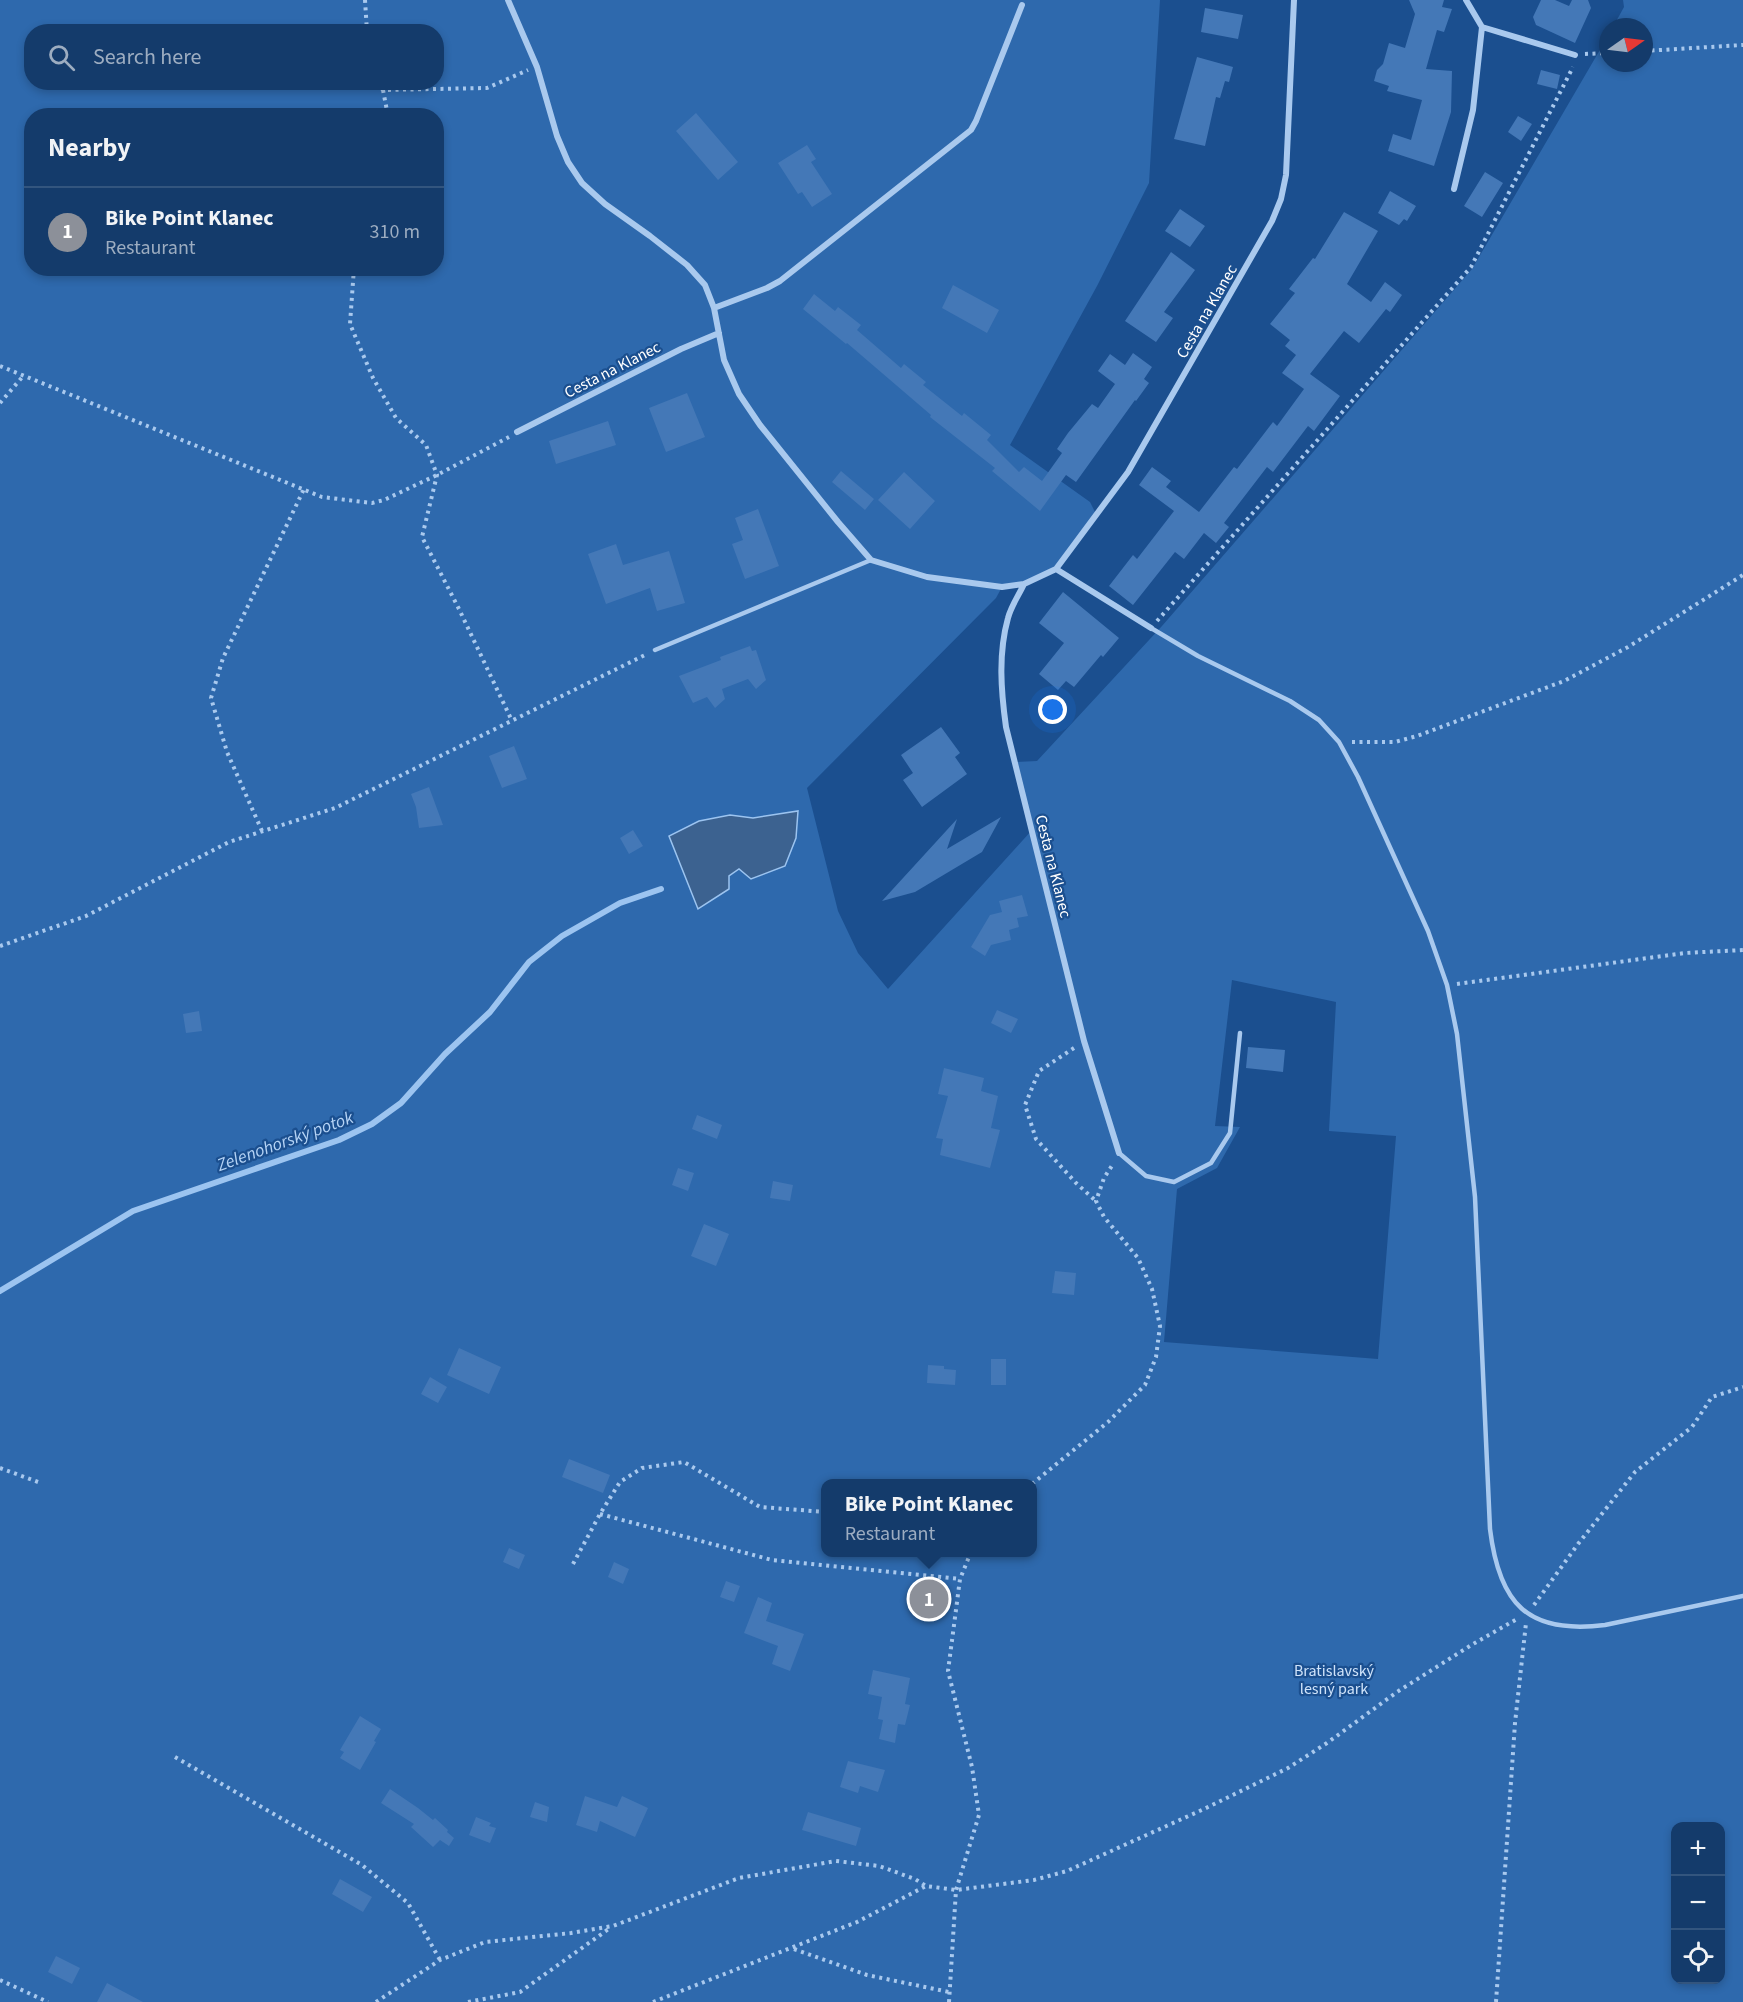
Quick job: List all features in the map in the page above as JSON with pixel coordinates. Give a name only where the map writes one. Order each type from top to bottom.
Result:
[{"type":"street","points":[[508,0],[537,67],[557,136],[568,162],[582,183],[605,204],[687,265],[705,285],[714,308],[724,360],[739,393],[755,417],[871,560]]},
{"type":"street","name":"Cesta na Klanec","points":[[871,560],[927,577],[1002,587],[1024,584],[1056,569],[1097,516],[1128,472],[1250,261],[1281,200],[1286,175],[1294,0]]},
{"type":"street","points":[[1454,189],[1473,110],[1482,27],[1466,0]]},
{"type":"street","points":[[714,308],[780,281],[971,129],[1022,5]]},
{"type":"street","points":[[1482,27],[1575,55]]},
{"type":"street","name":"Cesta na Klanec","points":[[517,432],[681,349],[719,333]]},
{"type":"street","points":[[1056,569],[1151,628]]},
{"type":"street","name":"Cesta na Klanec","points":[[1024,584],[1008,616],[1002,651],[1003,704],[1013,762],[1084,1041],[1119,1153]]},
{"type":"lane","points":[[655,650],[871,560]]},
{"type":"lane","points":[[1151,628],[1198,656],[1290,701],[1319,720],[1339,742],[1358,777],[1428,930],[1447,985],[1457,1034],[1475,1197],[1487,1487],[1494,1558],[1501,1580],[1512,1597],[1527,1613],[1544,1623],[1563,1627],[1583,1628],[1605,1625],[1743,1596]]},
{"type":"lane","points":[[1119,1153],[1146,1176],[1174,1182],[1211,1163],[1230,1133],[1240,1033]]},
{"type":"path","points":[[365,0],[366,24]]},
{"type":"path","points":[[1653,50],[1743,45]]},
{"type":"path","points":[[1151,628],[1471,267],[1572,70],[1575,55],[1599,54]]},
{"type":"path","points":[[444,89],[487,88],[537,67]]},
{"type":"path","points":[[383,90],[386,108]]},
{"type":"path","points":[[353,276],[350,324],[373,378],[396,418],[426,445],[437,475],[422,537],[512,721]]},
{"type":"path","points":[[0,366],[322,496],[372,503],[384,500],[437,475],[517,432]]},
{"type":"path","points":[[0,403],[24,375]]},
{"type":"path","points":[[262,831],[227,752],[211,698],[223,658],[304,489]]},
{"type":"path","points":[[1339,742],[1395,742],[1564,681],[1628,647],[1743,575]]},
{"type":"path","points":[[0,946],[86,916],[229,842],[335,808],[655,650]]},
{"type":"path","points":[[1447,985],[1685,953],[1743,950]]},
{"type":"path","points":[[1037,1480],[1108,1422],[1145,1385],[1156,1357],[1160,1326],[1152,1288],[1138,1258],[1104,1217],[1096,1201],[1076,1183],[1036,1139],[1025,1105],[1039,1071],[1084,1041]]},
{"type":"path","points":[[1096,1201],[1104,1178],[1119,1153]]},
{"type":"path","points":[[376,2002],[440,1960],[485,1942],[613,1926],[740,1878],[837,1861],[879,1866],[915,1879],[926,1886],[956,1890],[1034,1880],[1066,1871],[1204,1809],[1288,1768],[1397,1692],[1527,1613],[1635,1472],[1692,1427],[1712,1397],[1743,1387]]},
{"type":"path","points":[[573,1564],[620,1482],[642,1468],[684,1462],[760,1507],[821,1512]]},
{"type":"path","points":[[0,1468],[38,1482]]},
{"type":"path","points":[[600,1514],[772,1560],[960,1580]]},
{"type":"path","points":[[949,2002],[956,1890],[979,1815],[972,1767],[948,1671],[960,1580],[969,1557]]},
{"type":"path","points":[[1496,2002],[1515,1723],[1527,1613]]},
{"type":"path","points":[[175,1756],[362,1865],[408,1903],[440,1960]]},
{"type":"path","points":[[653,2002],[857,1922],[926,1886]]},
{"type":"path","points":[[468,2002],[520,1992],[613,1926]]},
{"type":"path","points":[[793,1949],[867,1975],[949,1992]]},
{"type":"path","points":[[0,1980],[48,2002]]},
{"type":"green space","name":"Bratislavský lesný park","points":[[0,0],[1160,0],[1149,183],[1097,286],[1010,445],[1090,502],[1097,516],[1056,569],[1040,578],[1002,587],[996,598],[807,788],[838,911],[858,953],[888,989],[1032,830],[1013,762],[1037,761],[1162,626],[1472,269],[1599,51],[1599,72],[1653,72],[1653,18],[1618,18],[1624,7],[1623,0],[1743,0],[1743,2002],[0,2002]],"holes":[[[1232,980],[1336,1002],[1329,1131],[1396,1136],[1378,1359],[1164,1342],[1177,1189],[1217,1168],[1240,1127],[1215,1126]]]},
{"type":"shaded area","points":[[798,811],[796,838],[785,866],[751,879],[739,869],[729,876],[729,889],[698,909],[669,836],[699,821],[730,815],[753,818]]},
{"type":"building","points":[[1409,0],[1444,0],[1442,7],[1452,9],[1444,32],[1437,30],[1426,69],[1452,71],[1451,112],[1434,166],[1388,151],[1393,134],[1411,140],[1422,100],[1387,91],[1389,86],[1374,81],[1377,70],[1383,64],[1389,43],[1405,48],[1415,14]]},
{"type":"building","points":[[1541,0],[1555,0],[1569,6],[1572,0],[1588,0],[1591,8],[1575,43],[1536,25],[1533,17]]},
{"type":"building","points":[[1205,8],[1243,15],[1238,39],[1201,32]]},
{"type":"building","points":[[1197,57],[1233,67],[1229,82],[1225,81],[1220,98],[1216,97],[1205,146],[1174,139]]},
{"type":"building","points":[[1541,70],[1560,75],[1557,89],[1537,84]]},
{"type":"building","points":[[696,113],[738,162],[718,180],[676,131]]},
{"type":"building","points":[[1518,116],[1532,124],[1521,141],[1508,132]]},
{"type":"building","points":[[807,145],[816,159],[811,162],[832,194],[812,207],[802,192],[798,194],[778,163]]},
{"type":"building","points":[[1485,172],[1503,183],[1482,217],[1464,206]]},
{"type":"building","points":[[1390,191],[1416,206],[1407,221],[1404,219],[1399,225],[1378,213]]},
{"type":"building","points":[[1180,209],[1205,226],[1190,247],[1165,231]]},
{"type":"building","points":[[1344,212],[1378,231],[1347,284],[1371,302],[1385,282],[1402,295],[1390,312],[1386,309],[1359,343],[1344,331],[1310,374],[1340,396],[1314,431],[1308,426],[1273,472],[1267,467],[1224,523],[1229,527],[1216,543],[1204,533],[1184,559],[1175,552],[1133,605],[1109,586],[1133,555],[1137,559],[1174,511],[1139,485],[1152,467],[1171,481],[1166,487],[1199,512],[1234,467],[1237,469],[1273,422],[1277,426],[1304,389],[1282,373],[1296,355],[1285,346],[1290,340],[1270,324],[1295,293],[1289,289],[1313,258],[1315,259]]},
{"type":"building","points":[[1171,252],[1195,270],[1164,312],[1173,318],[1156,342],[1125,321]]},
{"type":"building","points":[[953,285],[999,310],[987,333],[942,308]]},
{"type":"building","points":[[814,294],[835,311],[838,307],[861,325],[857,330],[901,368],[904,364],[926,382],[923,385],[962,416],[964,413],[991,435],[987,440],[1019,472],[1024,467],[1042,481],[1062,453],[1057,449],[1068,433],[1092,404],[1098,408],[1115,384],[1098,371],[1110,354],[1125,365],[1133,353],[1152,367],[1144,379],[1149,383],[1076,482],[1066,475],[1040,511],[992,471],[995,468],[930,417],[931,415],[847,343],[803,309]]},
{"type":"building","points":[[687,393],[705,437],[666,452],[649,408]]},
{"type":"building","points":[[608,421],[616,445],[556,464],[549,441]]},
{"type":"building","points":[[841,471],[874,499],[865,510],[832,482]]},
{"type":"building","points":[[904,472],[935,501],[910,529],[878,500]]},
{"type":"building","points":[[758,509],[779,566],[745,579],[732,544],[743,540],[735,518]]},
{"type":"building","points":[[616,544],[623,565],[669,551],[685,603],[657,611],[650,588],[606,604],[588,554]]},
{"type":"building","points":[[1063,592],[1119,638],[1074,687],[1066,681],[1058,690],[1039,674],[1064,643],[1039,623]]},
{"type":"building","points":[[750,646],[752,651],[756,650],[766,680],[756,689],[748,679],[722,689],[725,699],[715,708],[707,697],[693,703],[679,676]]},
{"type":"building","points":[[941,727],[960,753],[955,757],[967,774],[922,807],[903,780],[913,773],[901,755]]},
{"type":"building","points":[[514,746],[527,779],[502,788],[489,756]]},
{"type":"building","points":[[429,787],[443,825],[419,828],[416,807],[411,794]]},
{"type":"building","points":[[1001,817],[982,852],[915,892],[882,901],[957,819],[947,849]]},
{"type":"building","points":[[633,830],[643,846],[629,854],[620,838]]},
{"type":"building","points":[[1022,895],[1028,916],[1017,918],[1019,927],[1009,930],[1011,940],[991,945],[985,956],[971,947],[990,915],[1002,912],[999,901]]},
{"type":"building","points":[[997,1010],[1018,1019],[1011,1033],[991,1023]]},
{"type":"building","points":[[199,1011],[202,1031],[186,1033],[183,1014]]},
{"type":"building","points":[[1248,1047],[1285,1050],[1283,1072],[1246,1068]]},
{"type":"building","points":[[944,1068],[984,1078],[981,1091],[998,1096],[991,1128],[1000,1130],[990,1168],[940,1155],[943,1139],[936,1138],[948,1096],[938,1094]]},
{"type":"building","points":[[697,1115],[722,1125],[717,1139],[692,1129]]},
{"type":"building","points":[[678,1168],[694,1173],[688,1191],[672,1185]]},
{"type":"building","points":[[773,1181],[793,1185],[790,1201],[770,1198]]},
{"type":"building","points":[[704,1224],[729,1234],[716,1266],[691,1256]]},
{"type":"building","points":[[1055,1271],[1076,1273],[1074,1295],[1052,1293]]},
{"type":"building","points":[[459,1348],[501,1367],[489,1394],[447,1375]]},
{"type":"building","points":[[991,1359],[1006,1359],[1006,1385],[991,1385]]},
{"type":"building","points":[[928,1365],[944,1366],[944,1369],[956,1370],[955,1385],[927,1383]]},
{"type":"building","points":[[430,1377],[447,1387],[438,1403],[421,1394]]},
{"type":"building","points":[[569,1459],[610,1475],[603,1493],[562,1477]]},
{"type":"building","points":[[509,1548],[525,1555],[519,1569],[503,1562]]},
{"type":"building","points":[[614,1562],[629,1569],[623,1584],[608,1577]]},
{"type":"building","points":[[726,1581],[740,1586],[734,1602],[720,1597]]},
{"type":"building","points":[[758,1597],[772,1603],[766,1621],[804,1634],[790,1671],[772,1664],[778,1646],[744,1633]]},
{"type":"building","points":[[873,1670],[910,1678],[905,1704],[910,1705],[905,1725],[898,1724],[895,1743],[879,1739],[883,1720],[878,1719],[882,1697],[868,1694]]},
{"type":"building","points":[[360,1716],[381,1729],[360,1770],[340,1758],[344,1752],[340,1750]]},
{"type":"building","points":[[848,1761],[885,1770],[878,1792],[860,1786],[858,1793],[840,1787]]},
{"type":"building","points":[[390,1789],[433,1820],[435,1818],[448,1830],[447,1832],[454,1838],[449,1846],[440,1840],[433,1847],[411,1827],[414,1824],[381,1803]]},
{"type":"building","points":[[585,1796],[617,1807],[622,1796],[648,1808],[635,1837],[600,1821],[597,1832],[576,1825]]},
{"type":"building","points":[[535,1802],[549,1807],[547,1822],[530,1817]]},
{"type":"building","points":[[808,1812],[861,1828],[856,1846],[802,1830]]},
{"type":"building","points":[[476,1817],[491,1823],[489,1826],[496,1828],[490,1843],[469,1835]]},
{"type":"building","points":[[340,1879],[372,1897],[363,1912],[332,1894]]},
{"type":"building","points":[[56,1956],[80,1968],[72,1984],[48,1972]]},
{"type":"building","points":[[107,1983],[143,2002],[97,2002]]},
{"type":"waterway","name":"Zelenohorský potok","points":[[0,1291],[133,1211],[339,1140],[372,1124],[401,1103],[445,1054],[490,1012],[529,962],[562,936],[620,903],[661,889]]},
{"type":"place","name":"Bike Point Klanec","points":[[929,1599]]}]
